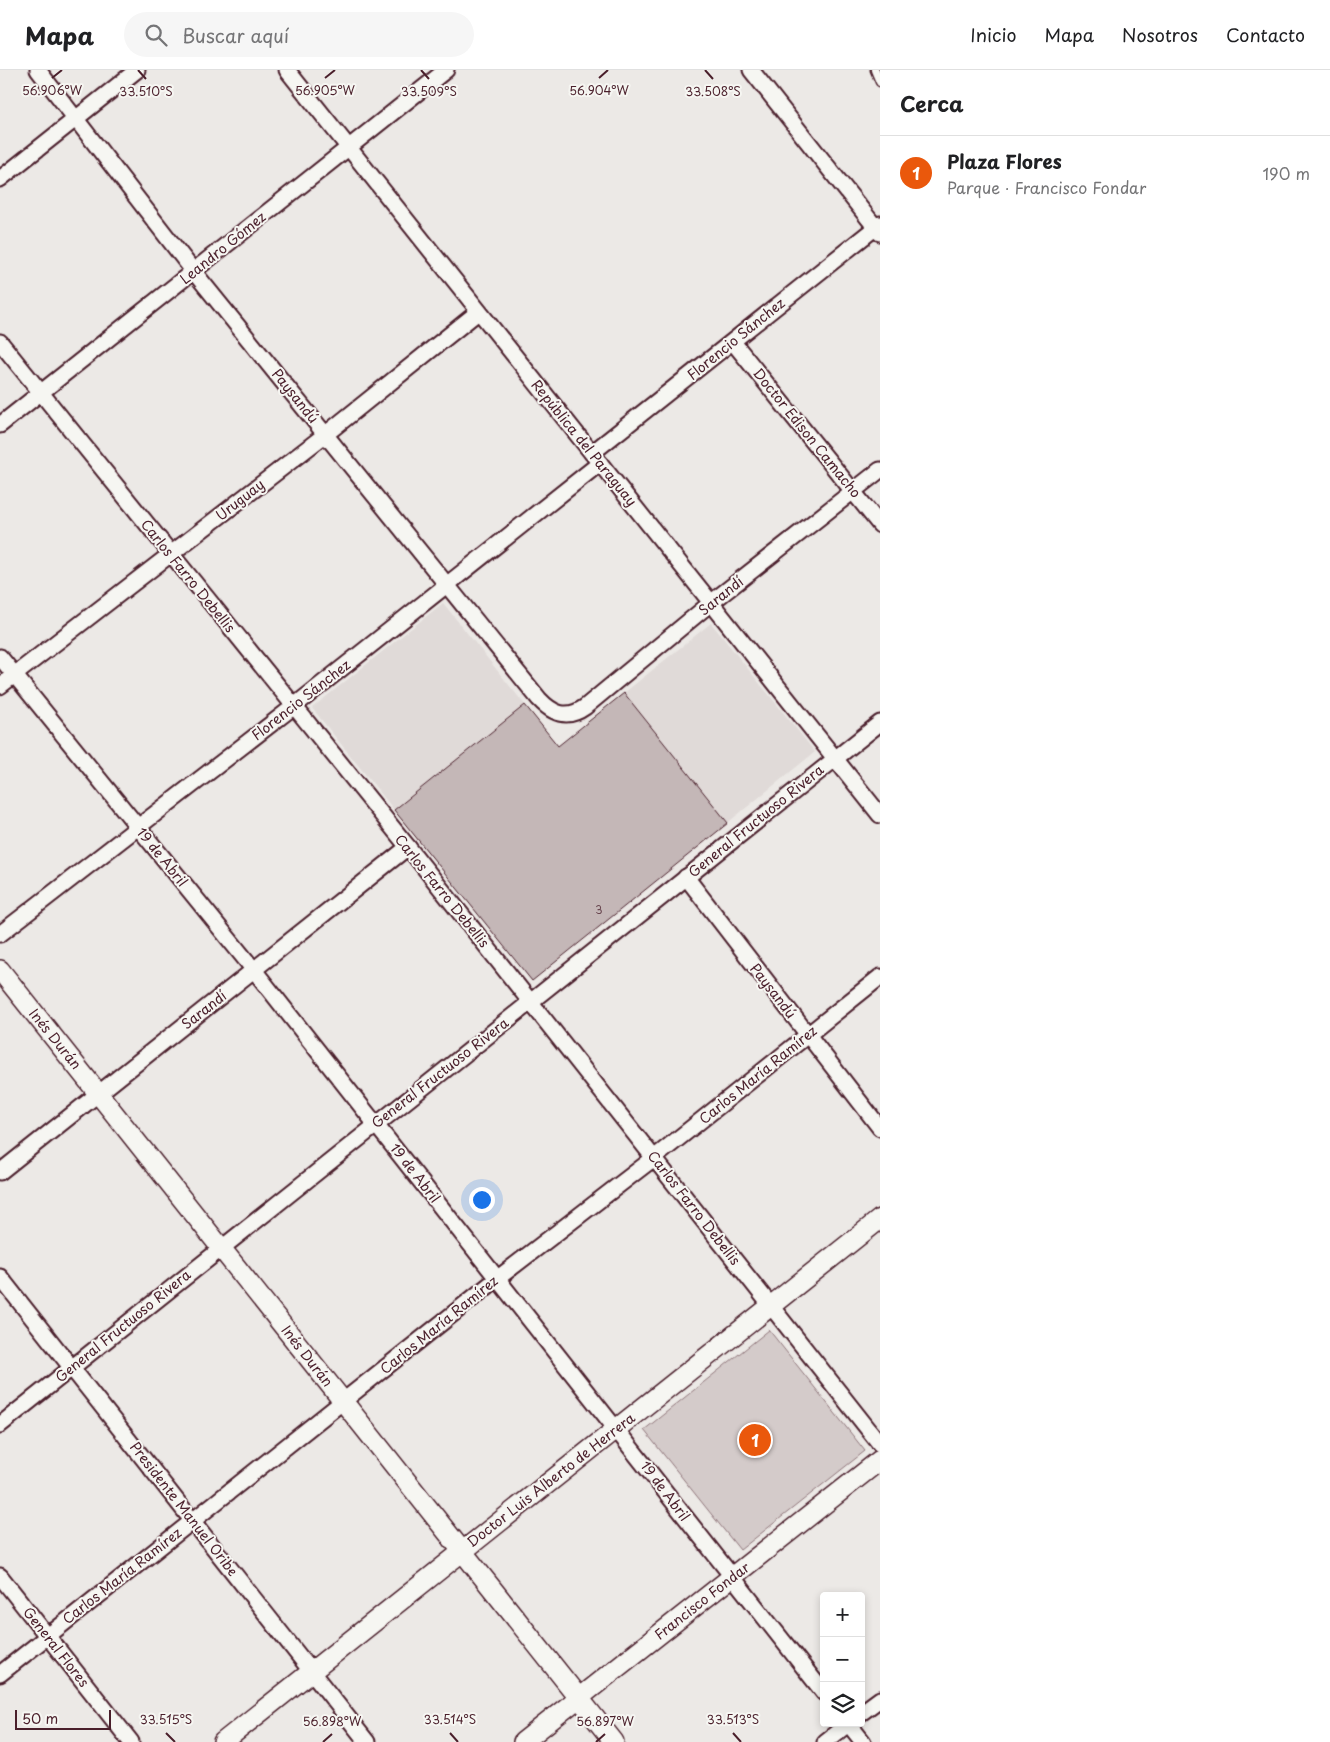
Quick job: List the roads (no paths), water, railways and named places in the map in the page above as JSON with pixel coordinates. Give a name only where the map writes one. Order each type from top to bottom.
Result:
[{"type":"street","name":"Paysandú","points":[[38,70],[194,272],[539,699],[560,715]]},
{"type":"street","points":[[0,179],[137,70]]},
{"type":"street","name":"República del Paraguay","points":[[287,70],[478,312],[712,602],[880,816]]},
{"type":"street","name":"Leandro Gómez","points":[[0,425],[446,70]]},
{"type":"street","points":[[756,72],[879,228]]},
{"type":"street","name":"Florencio Sánchez","points":[[0,934],[448,585],[733,342],[879,228]]},
{"type":"street","name":"Uruguay","points":[[0,686],[326,434],[478,312]]},
{"type":"street","name":"Carlos Farro Debellis","points":[[0,342],[170,555],[408,847],[880,1444]]},
{"type":"street","name":"Doctor Edison Camacho","points":[[733,342],[880,525]]},
{"type":"street","name":"Sarandí","points":[[560,715],[569,715],[580,711],[712,602],[880,470]]},
{"type":"street","name":"19 de Abril","points":[[0,657],[254,970],[618,1429],[731,1578],[820,1688]]},
{"type":"street","name":"General Fructuoso Rivera","points":[[0,1425],[880,723]]},
{"type":"street","name":"Sarandí","points":[[0,1172],[408,847]]},
{"type":"street","name":"Paysandú","points":[[686,877],[880,1128]]},
{"type":"street","name":"Inés Durán","points":[[0,970],[614,1742]]},
{"type":"street","name":"Carlos María Ramírez","points":[[0,1674],[498,1278],[654,1158],[880,977]]},
{"type":"street","name":"Doctor Luis Alberto de Herrera","points":[[223,1742],[462,1550],[618,1429],[771,1305],[880,1220]]},
{"type":"street","name":"Presidente Manuel Oribe","points":[[0,1277],[367,1742]]},
{"type":"street","name":"Francisco Fondar","points":[[523,1742],[880,1460]]},
{"type":"street","name":"General Flores","points":[[0,1576],[131,1742]]},
{"type":"street","points":[[865,1711],[880,1698]]},
{"type":"street","points":[[825,1742],[843,1727]]},
{"type":"street","points":[[851,1727],[863,1742]]},
{"type":"lane","points":[[875,70],[880,82]]},
{"type":"place","name":"Plaza Flores","points":[[755,1440]]}]
